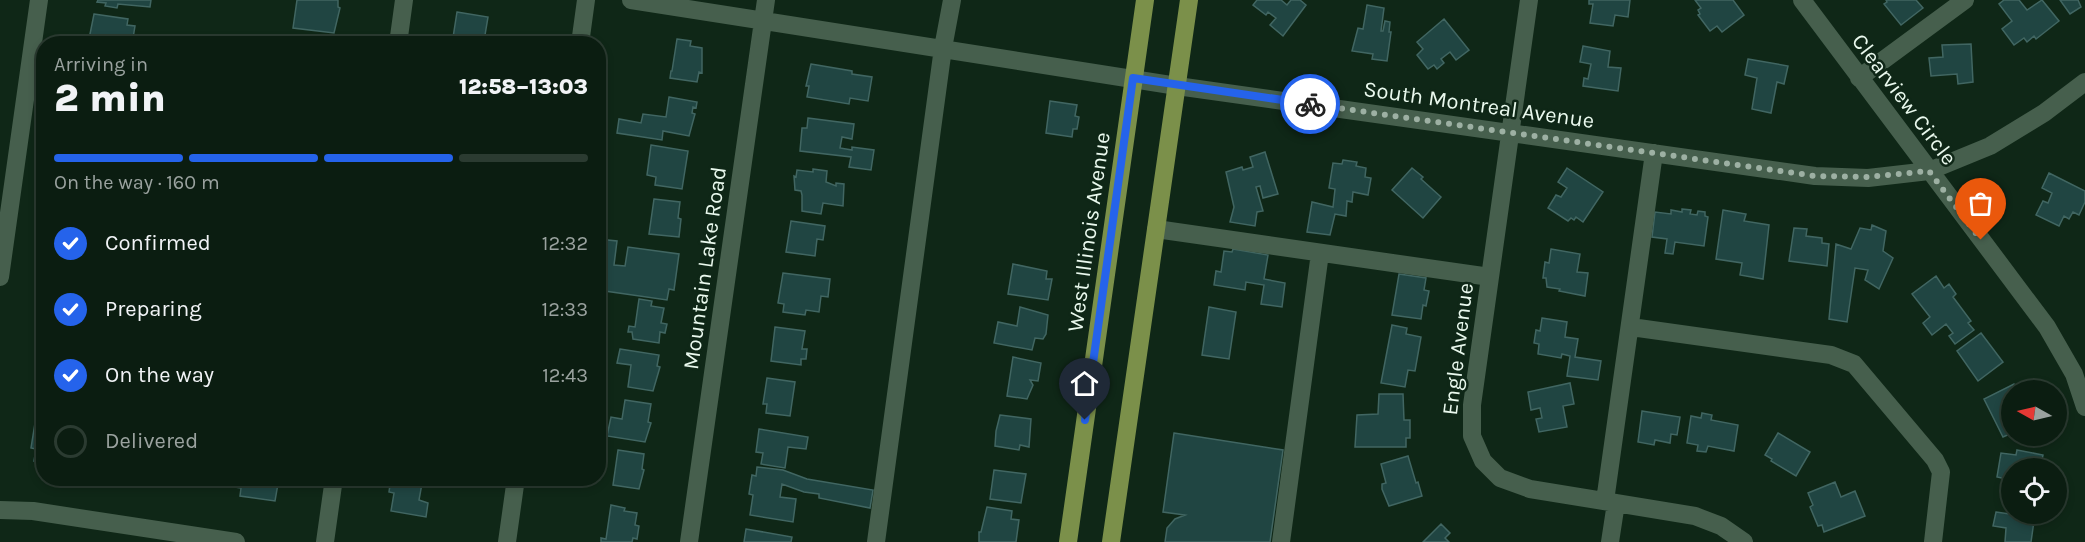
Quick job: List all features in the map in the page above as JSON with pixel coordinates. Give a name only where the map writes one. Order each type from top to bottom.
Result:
[{"type":"main road","name":"West Illinois Avenue","points":[[1068,542],[1145,0]]},
{"type":"main road","points":[[1112,542],[1189,0]]},
{"type":"street","points":[[0,277],[39,0]]},
{"type":"street","points":[[399,36],[404,0]]},
{"type":"street","points":[[581,36],[586,0]]},
{"type":"street","name":"South Montreal Avenue","points":[[631,0],[1177,86],[1815,176],[1868,177],[1929,171],[1990,146],[2044,113],[2085,82]]},
{"type":"street","name":"Mountain Lake Road","points":[[689,542],[766,0]]},
{"type":"street","points":[[876,542],[943,48],[952,0]]},
{"type":"street","name":"Engle Avenue","points":[[1528,0],[1472,405],[1472,436],[1483,461],[1500,478],[1530,489],[1695,516],[1721,526],[1744,542]]},
{"type":"street","name":"Clearview Circle","points":[[1802,0],[2047,327],[2074,374],[2085,407]]},
{"type":"street","points":[[1859,78],[1965,0]]},
{"type":"street","points":[[1610,542],[1611,502],[1630,327],[1654,153]]},
{"type":"street","points":[[1156,229],[1490,277]]},
{"type":"street","points":[[1281,542],[1320,253]]},
{"type":"street","points":[[1630,327],[1831,355],[1854,364],[1935,460],[1941,472],[1933,542]]},
{"type":"street","points":[[325,542],[333,486]]},
{"type":"street","points":[[507,542],[515,486]]},
{"type":"street","points":[[0,510],[33,511],[236,542]]},
{"type":"building","points":[[98,0],[151,0],[150,7],[118,4],[117,8],[105,6],[106,3],[97,2]]},
{"type":"building","points":[[297,0],[338,0],[340,8],[334,33],[293,28]]},
{"type":"building","points":[[1257,0],[1281,0],[1287,5],[1291,0],[1300,0],[1306,5],[1283,36],[1270,25],[1276,18],[1268,12],[1266,15],[1253,5]]},
{"type":"building","points":[[1589,0],[1630,0],[1628,17],[1615,15],[1613,26],[1590,23],[1593,4],[1589,4]]},
{"type":"building","points":[[1695,0],[1733,0],[1744,15],[1722,32],[1717,26],[1710,31],[1698,15],[1700,14],[1698,10],[1701,8]]},
{"type":"building","points":[[1886,0],[1916,0],[1923,8],[1901,25],[1884,4]]},
{"type":"building","points":[[2004,0],[2019,0],[2027,10],[2042,0],[2059,21],[2036,39],[2034,36],[2027,42],[2024,38],[2014,45],[2002,29],[2012,21],[1999,4]]},
{"type":"building","points":[[2060,0],[2078,0],[2081,7],[2070,14]]},
{"type":"building","points":[[1367,5],[1384,8],[1381,31],[1383,31],[1385,21],[1390,22],[1387,61],[1372,59],[1373,54],[1352,51],[1358,28],[1363,29]]},
{"type":"building","points":[[457,12],[488,17],[485,36],[453,36]]},
{"type":"building","points":[[94,14],[128,19],[127,25],[135,26],[133,36],[90,36]]},
{"type":"building","points":[[1444,19],[1469,50],[1456,60],[1450,52],[1441,59],[1444,63],[1437,69],[1434,65],[1428,69],[1417,55],[1423,49],[1417,42]]},
{"type":"building","points":[[677,39],[691,41],[690,46],[702,48],[702,73],[699,72],[697,82],[670,78]]},
{"type":"building","points":[[1971,44],[1973,82],[1958,84],[1957,74],[1931,76],[1929,58],[1943,57],[1942,45]]},
{"type":"building","points":[[1583,46],[1610,51],[1608,67],[1621,68],[1618,91],[1583,86],[1584,78],[1588,79],[1591,64],[1580,62]]},
{"type":"building","points":[[1748,59],[1788,66],[1784,84],[1777,82],[1771,113],[1752,109],[1757,78],[1745,75]]},
{"type":"building","points":[[811,64],[872,77],[868,101],[850,98],[849,104],[807,97],[809,86],[806,86]]},
{"type":"building","points":[[669,97],[697,102],[696,108],[693,107],[692,113],[695,114],[689,136],[663,131],[662,140],[617,133],[619,119],[641,123],[643,114],[666,117]]},
{"type":"building","points":[[1050,101],[1077,105],[1075,116],[1079,117],[1077,129],[1073,129],[1072,137],[1046,133]]},
{"type":"building","points":[[808,118],[854,124],[852,139],[842,137],[840,148],[874,150],[871,170],[849,167],[851,157],[800,151],[802,128],[807,128]]},
{"type":"building","points":[[651,145],[688,151],[682,189],[655,185],[656,177],[647,175]]},
{"type":"building","points":[[1265,152],[1278,194],[1263,198],[1260,186],[1256,187],[1263,211],[1257,212],[1255,226],[1230,222],[1234,207],[1226,172],[1242,167],[1243,170],[1253,167],[1250,157]]},
{"type":"building","points":[[1343,160],[1357,162],[1356,166],[1366,168],[1365,177],[1371,178],[1368,195],[1353,192],[1352,202],[1347,201],[1346,216],[1335,214],[1330,235],[1307,232],[1312,202],[1333,207],[1335,189],[1329,188],[1333,163],[1342,164]]},
{"type":"building","points":[[1412,168],[1441,197],[1423,218],[1392,190]]},
{"type":"building","points":[[1567,168],[1603,192],[1583,222],[1576,217],[1568,221],[1548,208],[1556,195],[1561,197],[1567,188],[1558,182]]},
{"type":"building","points":[[813,169],[827,171],[826,182],[836,186],[836,183],[844,184],[843,206],[823,203],[821,214],[802,211],[802,195],[801,191],[795,190],[794,176],[796,177],[797,170],[813,172]]},
{"type":"building","points":[[2049,173],[2085,191],[2085,202],[2079,215],[2073,212],[2069,219],[2064,216],[2059,226],[2036,215],[2043,201],[2048,203],[2052,193],[2042,188]]},
{"type":"building","points":[[654,199],[680,202],[679,237],[649,234]]},
{"type":"building","points":[[1682,209],[1691,210],[1690,214],[1697,215],[1698,211],[1705,212],[1705,216],[1708,217],[1704,246],[1675,242],[1673,254],[1665,253],[1667,239],[1652,237],[1655,212],[1671,214],[1671,210],[1682,212]]},
{"type":"building","points":[[1723,210],[1746,214],[1744,221],[1769,225],[1763,279],[1740,275],[1742,263],[1716,259]]},
{"type":"building","points":[[791,221],[825,226],[823,240],[817,239],[815,256],[786,252]]},
{"type":"building","points":[[1872,225],[1886,231],[1883,251],[1893,258],[1879,289],[1865,280],[1868,270],[1855,268],[1847,322],[1829,319],[1836,244],[1851,249],[1860,228],[1871,230]]},
{"type":"building","points":[[1794,228],[1807,229],[1806,236],[1822,238],[1822,243],[1829,244],[1827,266],[1789,261]]},
{"type":"building","points":[[606,240],[617,241],[614,265],[625,266],[628,247],[679,254],[674,290],[669,289],[667,300],[606,291]]},
{"type":"building","points":[[1233,249],[1268,255],[1264,279],[1285,283],[1282,307],[1261,304],[1264,285],[1246,282],[1245,290],[1214,285],[1216,271],[1221,272],[1224,251],[1232,252]]},
{"type":"building","points":[[1551,249],[1580,254],[1577,272],[1588,273],[1585,296],[1547,287],[1546,278],[1543,278],[1545,262],[1549,263]]},
{"type":"building","points":[[1013,264],[1047,271],[1046,279],[1052,279],[1048,300],[1008,294]]},
{"type":"building","points":[[783,273],[830,279],[828,297],[821,296],[819,312],[806,310],[805,315],[783,312],[784,304],[778,303]]},
{"type":"building","points":[[1399,274],[1426,278],[1424,290],[1429,291],[1426,306],[1423,305],[1421,319],[1392,315]]},
{"type":"building","points":[[1936,276],[1944,288],[1949,284],[1956,294],[1953,297],[1971,321],[1968,323],[1974,330],[1955,344],[1949,336],[1953,333],[1946,324],[1932,335],[1923,323],[1930,317],[1912,294]]},
{"type":"building","points":[[639,299],[652,301],[651,306],[664,308],[661,323],[667,324],[665,333],[660,332],[659,343],[633,339],[632,332],[628,332],[629,326],[635,327]]},
{"type":"building","points":[[1020,307],[1048,315],[1046,334],[1043,339],[1035,338],[1032,350],[994,343],[998,322],[1017,326]]},
{"type":"building","points":[[1209,307],[1236,312],[1229,359],[1202,355]]},
{"type":"building","points":[[1542,318],[1567,322],[1565,337],[1578,339],[1575,357],[1601,361],[1598,380],[1567,376],[1570,356],[1562,354],[1561,358],[1538,354],[1539,344],[1534,343],[1536,330],[1540,331]]},
{"type":"building","points":[[1392,325],[1407,328],[1406,334],[1421,337],[1415,371],[1408,370],[1405,387],[1381,383]]},
{"type":"building","points":[[775,327],[805,331],[802,349],[807,349],[806,359],[801,359],[801,365],[771,361]]},
{"type":"building","points":[[1981,333],[2003,362],[1978,381],[1957,351]]},
{"type":"building","points":[[620,349],[659,355],[657,366],[660,367],[653,391],[628,387],[631,365],[617,363]]},
{"type":"building","points":[[1013,357],[1041,363],[1038,381],[1030,380],[1033,385],[1027,399],[1007,396]]},
{"type":"building","points":[[767,378],[795,382],[790,416],[766,413],[767,404],[763,404]]},
{"type":"building","points":[[1570,383],[1574,404],[1563,406],[1567,427],[1539,432],[1536,419],[1542,418],[1540,408],[1531,410],[1528,392]]},
{"type":"building","points":[[2001,390],[2001,433],[1984,399]]},
{"type":"building","points":[[1379,394],[1403,394],[1404,420],[1410,420],[1410,438],[1406,438],[1406,447],[1355,447],[1357,415],[1378,414]]},
{"type":"building","points":[[625,400],[651,404],[648,422],[651,423],[645,442],[607,436],[611,417],[622,419]]},
{"type":"building","points":[[1642,411],[1680,417],[1677,435],[1671,434],[1670,443],[1655,440],[1654,445],[1638,442]]},
{"type":"building","points":[[1702,413],[1712,415],[1711,420],[1738,425],[1734,451],[1708,446],[1706,452],[1697,451],[1698,445],[1687,443],[1691,416],[1701,418]]},
{"type":"building","points":[[1000,415],[1031,419],[1029,447],[1020,445],[1019,450],[995,446]]},
{"type":"building","points":[[36,417],[36,449],[31,448]]},
{"type":"building","points":[[759,429],[808,437],[806,449],[788,447],[785,468],[761,464],[763,453],[756,452]]},
{"type":"building","points":[[1174,433],[1283,450],[1270,542],[1165,542],[1167,528],[1175,519],[1185,515],[1163,512]]},
{"type":"building","points":[[1778,433],[1810,452],[1796,476],[1765,455]]},
{"type":"building","points":[[618,450],[644,454],[642,469],[644,470],[639,489],[613,485]]},
{"type":"building","points":[[2017,450],[2043,455],[2042,458],[2001,458],[2001,478],[1997,477],[2001,453],[2016,455]]},
{"type":"building","points":[[1408,456],[1422,496],[1389,506],[1382,489],[1382,484],[1386,483],[1381,464]]},
{"type":"building","points":[[757,467],[783,470],[807,479],[873,490],[870,508],[819,498],[819,494],[804,492],[782,484],[780,497],[796,499],[793,522],[750,515],[753,495],[749,494],[752,475],[756,476]]},
{"type":"building","points":[[994,470],[1026,474],[1021,503],[990,499]]},
{"type":"building","points":[[1835,482],[1841,497],[1855,491],[1865,516],[1824,532],[1822,525],[1818,526],[1810,507],[1813,505],[1808,493]]},
{"type":"building","points":[[228,486],[278,486],[275,501],[240,496],[241,488]]},
{"type":"building","points":[[390,486],[422,486],[419,500],[428,503],[426,517],[391,511],[394,493],[389,492]]},
{"type":"building","points":[[611,505],[625,508],[624,511],[637,513],[635,525],[639,526],[637,539],[633,538],[632,542],[601,542],[601,538],[606,539]]},
{"type":"building","points":[[987,507],[1012,511],[1011,519],[1019,520],[1016,542],[979,542],[979,532],[981,532]]},
{"type":"building","points":[[1996,512],[2001,513],[2001,524],[2034,524],[2031,542],[2005,542],[2006,528],[1993,526]]},
{"type":"building","points":[[1441,524],[1450,533],[1445,538],[1449,542],[1423,542]]},
{"type":"building","points":[[746,529],[792,537],[791,542],[744,542]]},
{"type":"way so far","points":[[1310,104],[1815,176],[1868,177],[1929,171],[1981,240]]},
{"type":"route","points":[[1085,420],[1133,78],[1310,104]]}]
